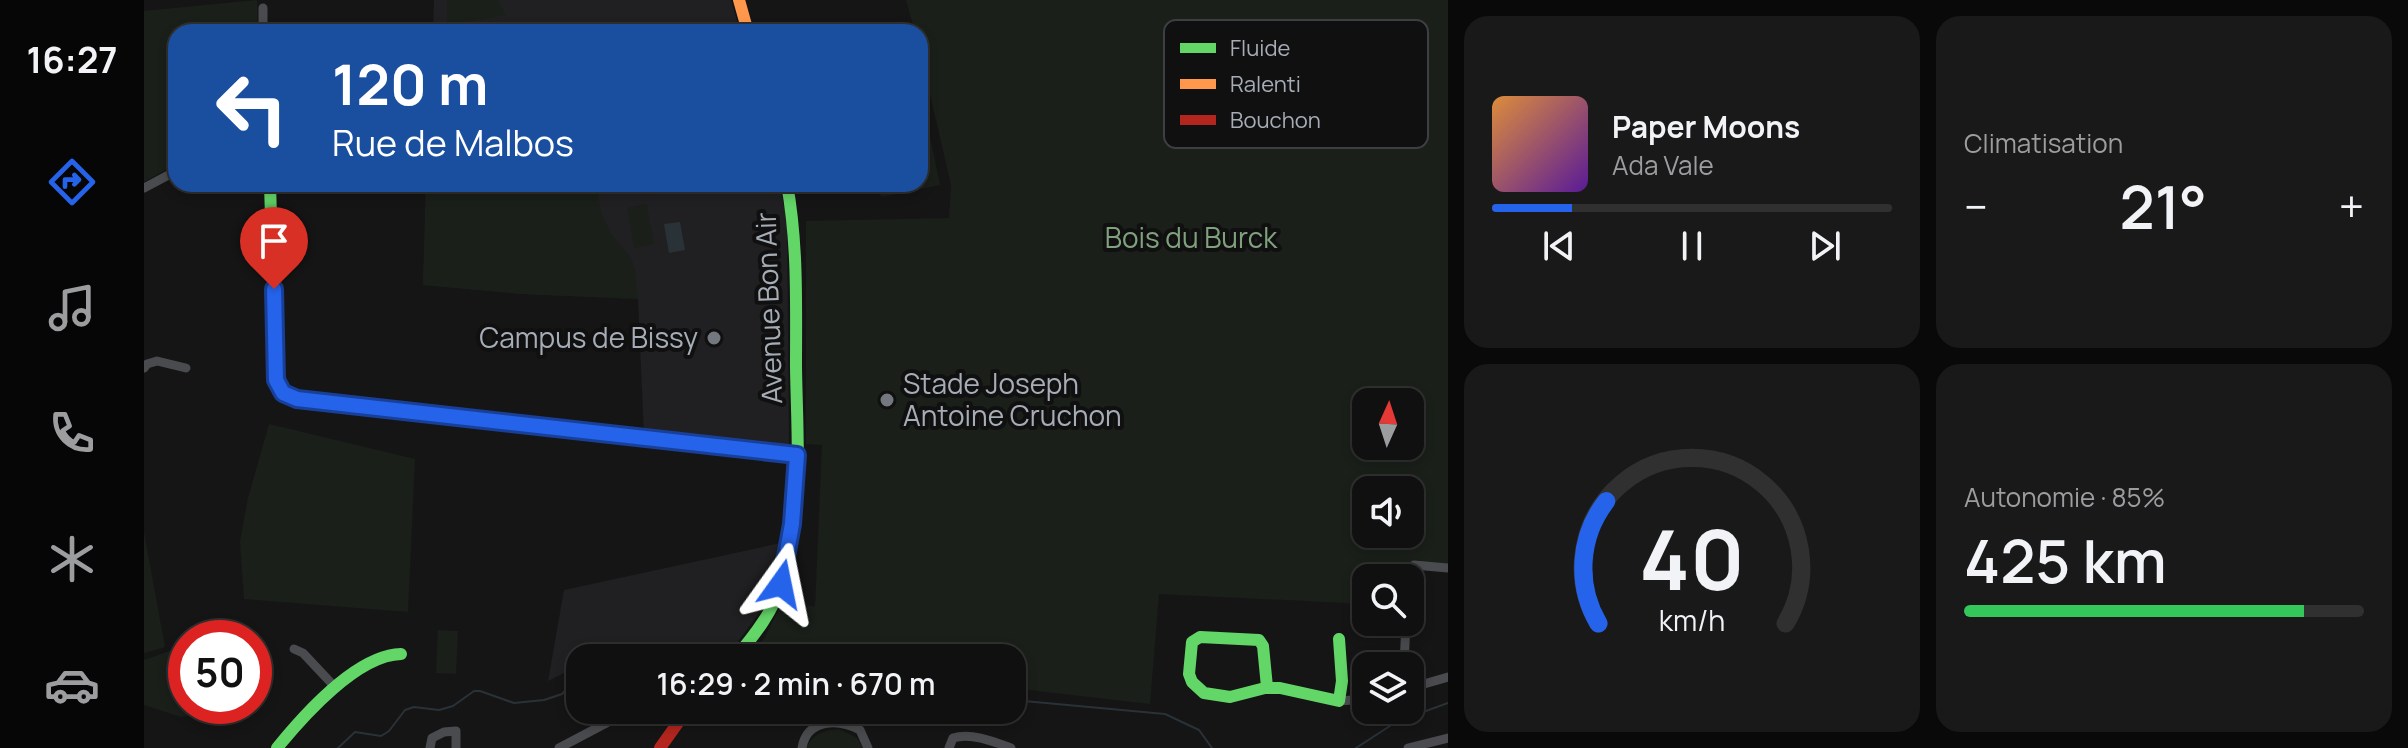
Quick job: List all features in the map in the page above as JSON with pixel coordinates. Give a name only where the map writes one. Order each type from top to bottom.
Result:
[{"type":"street","points":[[739,0],[746,24]]},
{"type":"street","points":[[263,8],[263,24]]},
{"type":"street","points":[[144,188],[168,175]]},
{"type":"street","points":[[270,192],[276,380],[283,393],[297,399],[797,455]]},
{"type":"street","name":"Avenue Bon Air","points":[[748,644],[756,635],[783,580],[792,524],[797,455],[796,232],[788,192]]},
{"type":"street","points":[[144,368],[157,361],[186,368]]},
{"type":"street","points":[[1424,566],[1448,568]]},
{"type":"street","points":[[1267,687],[1263,646],[1259,640],[1200,637],[1192,642],[1189,673],[1192,684],[1201,693],[1221,697],[1245,695],[1267,687],[1310,692],[1339,701],[1352,700]]},
{"type":"street","points":[[1339,639],[1342,681],[1339,701]]},
{"type":"street","points":[[294,649],[303,653],[334,686]]},
{"type":"street","points":[[277,748],[299,720],[334,686],[385,656],[401,654]]},
{"type":"street","points":[[1424,684],[1448,677]]},
{"type":"street","points":[[802,748],[811,731],[828,722],[838,721],[860,730],[868,748]]},
{"type":"street","points":[[559,748],[604,724]]},
{"type":"street","points":[[660,748],[675,724]]},
{"type":"street","points":[[430,748],[432,738],[450,730],[456,731],[456,748]]},
{"type":"street","points":[[949,748],[953,738],[960,736],[994,741],[1011,748]]},
{"type":"street","points":[[1408,748],[1448,738]]},
{"type":"shaded area","points":[[434,0],[731,0],[738,24],[433,24]]},
{"type":"shaded area","name":"Campus de Bissy","points":[[426,192],[781,192],[787,220],[789,448],[644,435],[638,299],[523,294],[423,285]]},
{"type":"shaded area","points":[[680,222],[685,250],[669,253],[664,224]]},
{"type":"shaded area","points":[[781,543],[777,571],[767,602],[736,644],[566,644],[566,672],[548,681],[564,590]]},
{"type":"green space","points":[[257,0],[258,24],[168,24],[168,168],[144,182],[144,11]]},
{"type":"green space","points":[[447,0],[498,0],[506,15],[458,24],[447,24]]},
{"type":"green space","name":"Bois du Burck","points":[[906,0],[1448,0],[1448,568],[1424,566],[1424,564],[1352,564],[1352,603],[1159,594],[1150,704],[1026,690],[1026,644],[760,644],[784,599],[815,607],[822,445],[806,444],[806,221],[949,218],[951,185],[928,86],[928,24],[913,24]]},
{"type":"green space","points":[[928,127],[940,185],[928,187]]},
{"type":"green space","points":[[427,192],[597,192],[601,213],[611,234],[630,256],[635,269],[638,299],[523,294],[423,285]]},
{"type":"green space","points":[[880,192],[906,192],[881,197]]},
{"type":"green space","points":[[647,204],[654,244],[634,248],[627,208]]},
{"type":"green space","points":[[269,424],[415,459],[408,612],[244,599],[240,541],[248,498]]},
{"type":"green space","points":[[144,532],[165,647],[144,653]]},
{"type":"green space","points":[[438,630],[458,631],[456,674],[436,673]]},
{"type":"green space","points":[[168,651],[168,713],[144,705],[144,660]]},
{"type":"green space","points":[[839,729],[857,738],[863,748],[806,748],[820,734]]},
{"type":"waterway","points":[[338,748],[355,732],[381,736],[389,731],[405,710],[414,707],[439,710],[453,706],[474,691],[514,703],[544,700],[566,690]]},
{"type":"waterway","points":[[1026,701],[1165,714],[1199,730],[1212,748]]},
{"type":"waterway","points":[[1356,748],[1396,722],[1448,703]]},
{"type":"traffic: fast","points":[[270,192],[276,380],[283,393],[297,399],[797,455]]},
{"type":"traffic: fast","points":[[746,644],[775,602],[783,580],[797,501],[796,275],[788,192]]},
{"type":"traffic: fast","points":[[1267,687],[1263,646],[1259,640],[1200,637],[1192,642],[1189,674],[1192,682],[1204,693],[1230,697],[1265,688],[1280,688],[1339,701],[1342,681],[1339,639]]},
{"type":"traffic: fast","points":[[277,748],[316,704],[349,676],[384,657],[401,654]]},
{"type":"traffic: slow","points":[[739,0],[746,24]]},
{"type":"traffic: jam","points":[[660,748],[677,724]]},
{"type":"place","name":"Campus de Bissy","points":[[714,338]]},
{"type":"place","name":"Stade Joseph Antoine Cruchon","points":[[887,400]]},
{"type":"route","points":[[274,289],[276,380],[283,393],[297,399],[797,455],[792,524],[781,584]]}]
